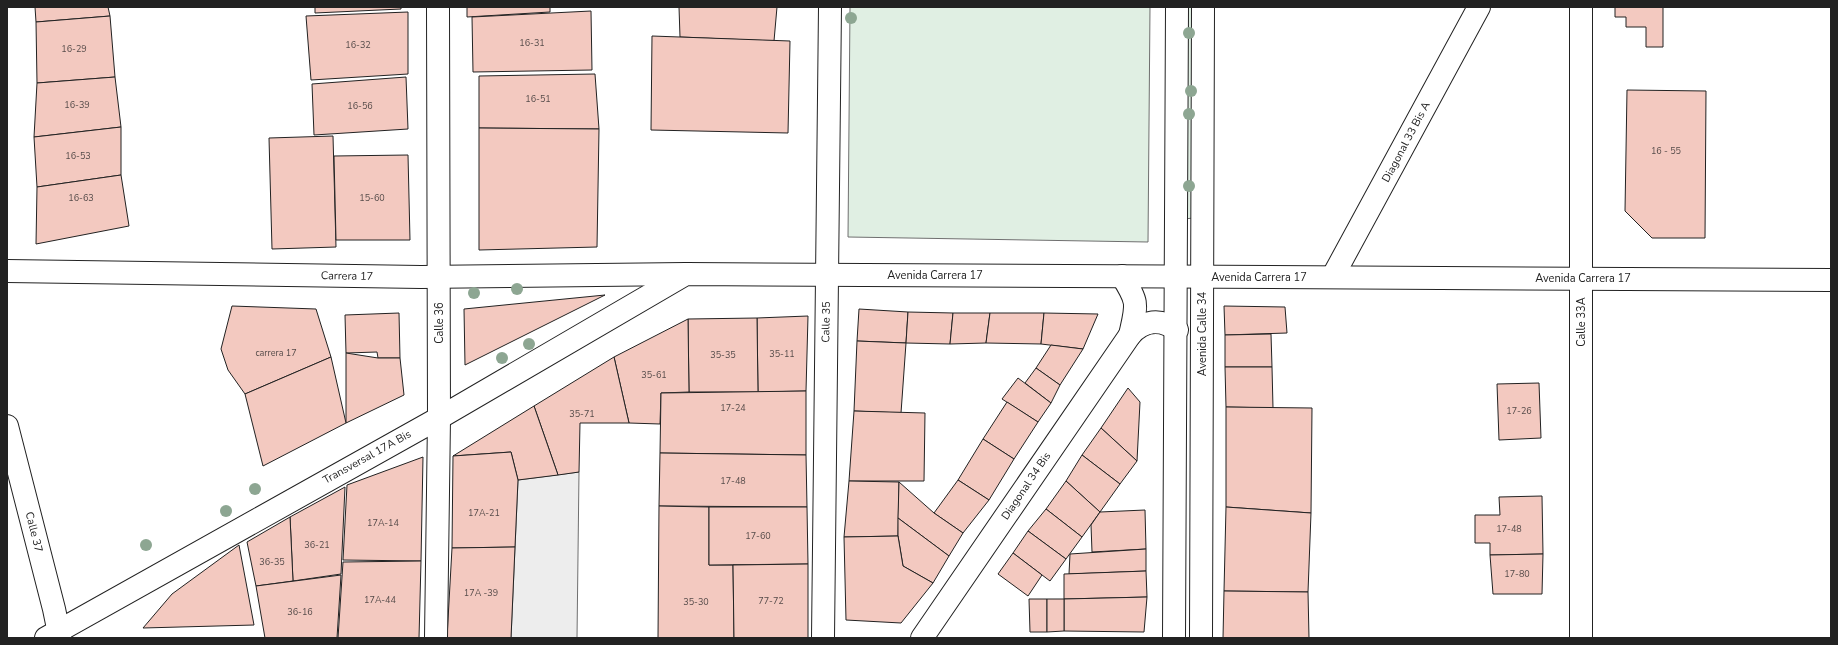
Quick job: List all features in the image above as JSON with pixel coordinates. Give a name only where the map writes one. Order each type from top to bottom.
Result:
[{"type":"street","name":"Calle 36","points":[[436,638],[439,418],[438,7]]},
{"type":"street","name":"Calle 35","points":[[823,638],[830,7]]},
{"type":"street","points":[[1174,638],[1177,330],[1177,7]]},
{"type":"street","name":"Avenida Calle 34","points":[[1201,638],[1203,7]]},
{"type":"street","name":"Diagonal 33 Bis A","points":[[1332,276],[1479,7]]},
{"type":"street","name":"Calle 33A","points":[[1581,7],[1581,638]]},
{"type":"street","name":"Carrera 17","points":[[7,271],[439,277],[686,274]]},
{"type":"street","name":"Avenida Carrera 17","points":[[686,274],[1202,277],[1332,276],[1831,280]]},
{"type":"street","name":"Transversal 17A Bis","points":[[55,636],[439,418],[686,274]]},
{"type":"street","name":"Diagonal 34 Bis","points":[[1122,276],[1136,300],[1136,309],[1130,335]]},
{"type":"street","name":"Diagonal 34 Bis","points":[[922,638],[1130,335],[1136,328],[1143,324],[1156,321],[1166,323],[1177,330]]},
{"type":"street","name":"Calle 37","points":[[7,426],[55,636]]},
{"type":"green space","points":[[850,7],[1150,7],[1148,242],[848,237]]},
{"type":"green space","points":[[1183,7],[1195,7],[1194,218],[1183,219]]},
{"type":"shaded area","points":[[579,472],[577,638],[511,638],[518,480]]},
{"type":"building","points":[[35,7],[108,7],[110,16],[36,22]]},
{"type":"building","points":[[315,7],[401,7],[401,9],[315,13]]},
{"type":"building","points":[[467,7],[550,7],[550,12],[467,17]]},
{"type":"building","points":[[679,7],[777,7],[774,41],[680,37]]},
{"type":"building","points":[[1615,7],[1663,7],[1663,47],[1646,47],[1646,27],[1626,27],[1626,17],[1615,17]]},
{"type":"building","points":[[591,11],[592,70],[473,72],[472,17]]},
{"type":"building","points":[[408,12],[408,74],[311,80],[306,16]]},
{"type":"building","points":[[110,16],[115,77],[37,83],[36,22]]},
{"type":"building","points":[[652,36],[790,41],[788,133],[651,130]]},
{"type":"building","points":[[595,74],[599,129],[479,128],[479,76]]},
{"type":"building","points":[[115,77],[121,127],[34,137],[37,83]]},
{"type":"building","points":[[406,77],[408,129],[314,135],[312,84]]},
{"type":"building","points":[[1627,90],[1706,91],[1705,238],[1652,238],[1625,211]]},
{"type":"building","points":[[121,127],[121,175],[37,187],[34,137]]},
{"type":"building","points":[[479,128],[599,129],[597,247],[479,250]]},
{"type":"building","points":[[333,136],[336,247],[272,249],[269,138]]},
{"type":"building","points":[[408,155],[410,240],[336,240],[334,156]]},
{"type":"building","points":[[121,175],[129,226],[36,244],[37,187]]},
{"type":"building","points":[[605,295],[465,365],[464,309]]},
{"type":"building","points":[[232,306],[316,309],[331,357],[245,394],[228,370],[221,349]]},
{"type":"building","points":[[1224,306],[1285,307],[1287,333],[1225,335]]},
{"type":"building","points":[[859,309],[908,312],[906,343],[857,341]]},
{"type":"building","points":[[908,312],[953,313],[950,344],[906,343]]},
{"type":"building","points":[[399,313],[400,358],[378,358],[377,352],[346,353],[345,315]]},
{"type":"building","points":[[953,313],[990,313],[986,343],[950,344]]},
{"type":"building","points":[[990,313],[1044,313],[1041,344],[986,343]]},
{"type":"building","points":[[1044,313],[1098,314],[1083,349],[1041,344]]},
{"type":"building","points":[[808,316],[806,391],[758,392],[757,318]]},
{"type":"building","points":[[757,318],[758,392],[689,392],[688,319]]},
{"type":"building","points":[[688,319],[689,392],[661,393],[660,424],[629,423],[614,357]]},
{"type":"building","points":[[1271,334],[1272,367],[1225,367],[1225,335]]},
{"type":"building","points":[[857,341],[906,343],[901,413],[854,411]]},
{"type":"building","points":[[1051,345],[1083,349],[1060,385],[1036,368]]},
{"type":"building","points":[[346,353],[378,358],[400,358],[404,395],[346,423]]},
{"type":"building","points":[[331,357],[346,423],[263,466],[245,394]]},
{"type":"building","points":[[614,357],[629,423],[580,423],[579,472],[558,475],[534,406]]},
{"type":"building","points":[[1225,367],[1272,367],[1273,408],[1226,407]]},
{"type":"building","points":[[1036,368],[1060,385],[1051,403],[1025,383]]},
{"type":"building","points":[[1018,378],[1051,403],[1038,422],[1002,399]]},
{"type":"building","points":[[1539,383],[1541,438],[1499,440],[1497,384]]},
{"type":"building","points":[[1128,388],[1140,402],[1137,461],[1101,428]]},
{"type":"building","points":[[806,391],[806,455],[660,453],[661,393]]},
{"type":"building","points":[[1007,402],[1038,422],[1014,459],[983,439]]},
{"type":"building","points":[[534,406],[558,475],[518,480],[511,452],[453,456]]},
{"type":"building","points":[[1226,407],[1312,408],[1311,513],[1226,507]]},
{"type":"building","points":[[854,411],[925,413],[924,481],[849,481]]},
{"type":"building","points":[[1101,428],[1137,461],[1120,484],[1082,455]]},
{"type":"building","points":[[983,439],[1014,459],[989,500],[958,480]]},
{"type":"building","points":[[511,452],[518,480],[515,547],[452,548],[453,456]]},
{"type":"building","points":[[660,453],[806,455],[807,507],[659,506]]},
{"type":"building","points":[[1082,455],[1120,484],[1100,512],[1066,481]]},
{"type":"building","points":[[423,457],[421,561],[343,560],[347,485]]},
{"type":"building","points":[[958,480],[989,500],[963,533],[934,513]]},
{"type":"building","points":[[849,481],[899,482],[898,536],[844,537]]},
{"type":"building","points":[[1066,481],[1100,512],[1082,537],[1046,509]]},
{"type":"building","points":[[899,482],[934,513],[963,533],[949,556],[898,518]]},
{"type":"building","points":[[345,487],[341,574],[293,581],[290,517]]},
{"type":"building","points":[[1542,496],[1543,554],[1490,555],[1490,543],[1475,543],[1475,515],[1500,515],[1499,497]]},
{"type":"building","points":[[659,506],[709,507],[709,565],[733,565],[734,638],[658,638]]},
{"type":"building","points":[[709,507],[807,507],[808,564],[709,565]]},
{"type":"building","points":[[1226,507],[1311,513],[1308,592],[1224,591]]},
{"type":"building","points":[[1046,509],[1082,537],[1066,559],[1028,531]]},
{"type":"building","points":[[1145,510],[1146,549],[1092,552],[1091,525],[1100,512]]},
{"type":"building","points":[[290,517],[293,581],[256,586],[247,542]]},
{"type":"building","points":[[898,518],[949,556],[933,583],[903,566],[898,536]]},
{"type":"building","points":[[1028,531],[1066,559],[1050,581],[1013,553]]},
{"type":"building","points":[[898,536],[903,566],[933,583],[901,623],[846,620],[844,537]]},
{"type":"building","points":[[239,545],[254,625],[143,628],[172,594]]},
{"type":"building","points":[[515,547],[511,638],[447,638],[452,548]]},
{"type":"building","points":[[1146,549],[1146,571],[1069,574],[1070,554]]},
{"type":"building","points":[[1013,553],[1042,575],[1028,596],[998,574]]},
{"type":"building","points":[[1543,554],[1542,594],[1493,594],[1490,555]]},
{"type":"building","points":[[421,561],[419,638],[338,638],[343,562]]},
{"type":"building","points":[[808,564],[808,638],[734,638],[733,565]]},
{"type":"building","points":[[1146,571],[1147,597],[1064,599],[1064,574]]},
{"type":"building","points":[[341,575],[337,638],[265,638],[256,586]]},
{"type":"building","points":[[1224,591],[1308,592],[1309,638],[1223,638]]},
{"type":"building","points":[[1147,597],[1144,632],[1064,631],[1064,599]]},
{"type":"building","points":[[1029,599],[1047,599],[1047,632],[1030,632]]},
{"type":"building","points":[[1047,599],[1064,599],[1064,631],[1047,632]]}]
